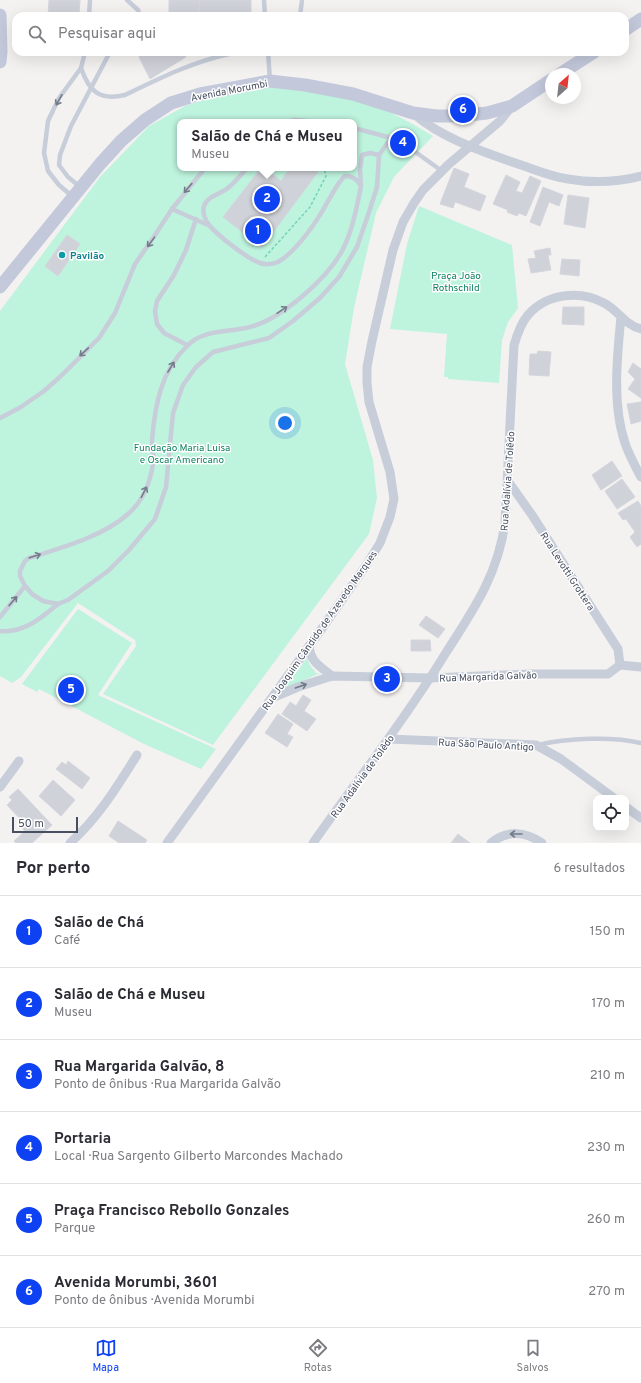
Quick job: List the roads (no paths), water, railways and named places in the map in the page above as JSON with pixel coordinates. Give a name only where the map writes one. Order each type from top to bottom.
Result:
[{"type":"main road","points":[[0,15],[0,62]]},
{"type":"main road","points":[[629,27],[641,19]]},
{"type":"main road","points":[[569,68],[588,56]]},
{"type":"main road","name":"Avenida Morumbi","points":[[0,286],[76,192],[121,141],[145,120],[171,103],[200,94],[270,81],[305,85],[353,94],[413,113],[437,116],[460,116],[512,106],[545,84]]},
{"type":"street","name":"Rua Joaquim Cândido de Azevedo Marques","points":[[167,843],[309,646],[367,564],[380,543],[390,517],[394,499],[390,472],[370,402],[367,384],[367,367],[393,250],[403,222],[417,198],[442,171],[500,121],[512,106]]},
{"type":"street","points":[[413,113],[426,124],[470,146],[546,174],[567,179],[590,181],[641,176]]},
{"type":"street","name":"Rua Adalívia de Tolêdo","points":[[314,843],[369,764],[389,739],[430,678],[474,609],[486,587],[503,540],[508,481],[514,345],[518,332],[528,315],[543,303],[557,297],[584,295],[605,303],[629,324],[641,329]]},
{"type":"street","points":[[621,317],[617,354],[617,396],[620,427],[628,450],[641,476]]},
{"type":"street","name":"Rua Levotti Grottera","points":[[508,481],[532,515],[618,649],[620,665]]},
{"type":"street","points":[[309,646],[310,654],[314,661],[332,676]]},
{"type":"street","points":[[620,665],[641,667]]},
{"type":"street","name":"Rua Margarida Galvão","points":[[271,698],[332,676],[430,678],[532,674],[608,674],[620,665]]},
{"type":"street","name":"Rua São Paulo Antigo","points":[[389,739],[536,745],[561,759],[610,795]]},
{"type":"street","points":[[70,843],[82,832],[109,800],[137,755]]},
{"type":"street","points":[[0,788],[19,761]]},
{"type":"street","points":[[629,809],[641,818]]},
{"type":"street","points":[[491,843],[504,835],[520,833],[534,838],[542,843]]},
{"type":"lane","points":[[89,12],[90,0]]},
{"type":"lane","points":[[127,0],[139,12]]},
{"type":"lane","points":[[264,0],[265,12]]},
{"type":"lane","points":[[300,12],[302,0]]},
{"type":"lane","points":[[76,192],[59,185],[48,172],[44,153],[48,120],[59,98],[81,68],[84,56]]},
{"type":"lane","points":[[76,192],[68,177],[59,165],[60,155],[71,126],[108,56]]},
{"type":"lane","points":[[81,68],[91,89],[107,97],[116,97],[124,95],[188,66],[222,56]]},
{"type":"lane","points":[[268,56],[270,81]]},
{"type":"lane","points":[[357,129],[399,140]]},
{"type":"lane","points":[[0,631],[19,630],[33,624],[58,604],[68,600],[108,571],[129,550],[155,519],[166,487],[173,413],[182,385],[196,367],[213,352],[269,338],[293,321],[340,277],[357,247],[377,187],[379,155],[391,138]]},
{"type":"lane","points":[[407,146],[442,171]]},
{"type":"lane","points":[[58,604],[43,601],[32,594],[25,586],[20,576],[22,566],[25,561],[100,533],[127,515],[136,506],[146,489],[153,464],[152,442],[160,392],[164,378],[174,363],[187,345],[201,336],[248,327],[266,321],[294,302],[319,281],[336,262],[344,246],[361,186],[360,163],[362,155],[370,153],[379,155]]},
{"type":"lane","points":[[0,418],[21,407],[44,391],[99,338],[115,313],[134,264],[154,238],[172,209],[203,171]]},
{"type":"lane","points":[[208,225],[204,215],[205,203],[209,198],[228,188],[244,171]]},
{"type":"lane","points":[[172,209],[208,225],[234,248],[260,263],[271,264],[277,263],[284,258],[302,240],[319,218],[339,181],[344,176],[351,176],[356,179],[361,186]]},
{"type":"lane","points":[[187,345],[164,333],[157,324],[154,311],[157,301],[174,275],[186,250],[196,219]]},
{"type":"lane","points":[[0,617],[25,586]]},
{"type":"lane","points":[[536,745],[556,741],[587,739],[632,741],[641,743]]},
{"type":"place","name":"Avenida Morumbi, 3601","points":[[463,110]]},
{"type":"place","name":"Portaria","points":[[403,143]]},
{"type":"place","name":"Salão de Chá e Museu","points":[[267,199]]},
{"type":"place","name":"Salão de Chá","points":[[258,231]]},
{"type":"place","name":"Pavilão","points":[[62,255]]},
{"type":"place","name":"Rua Margarida Galvão, 8","points":[[387,679]]},
{"type":"place","name":"Praça Francisco Rebollo Gonzales","points":[[71,690]]},
{"type":"park label","name":"Praça João Rothschild","points":[[456,280]]},
{"type":"park label","name":"Fundação Maria Luisa e Oscar Americano","points":[[182,452]]}]
